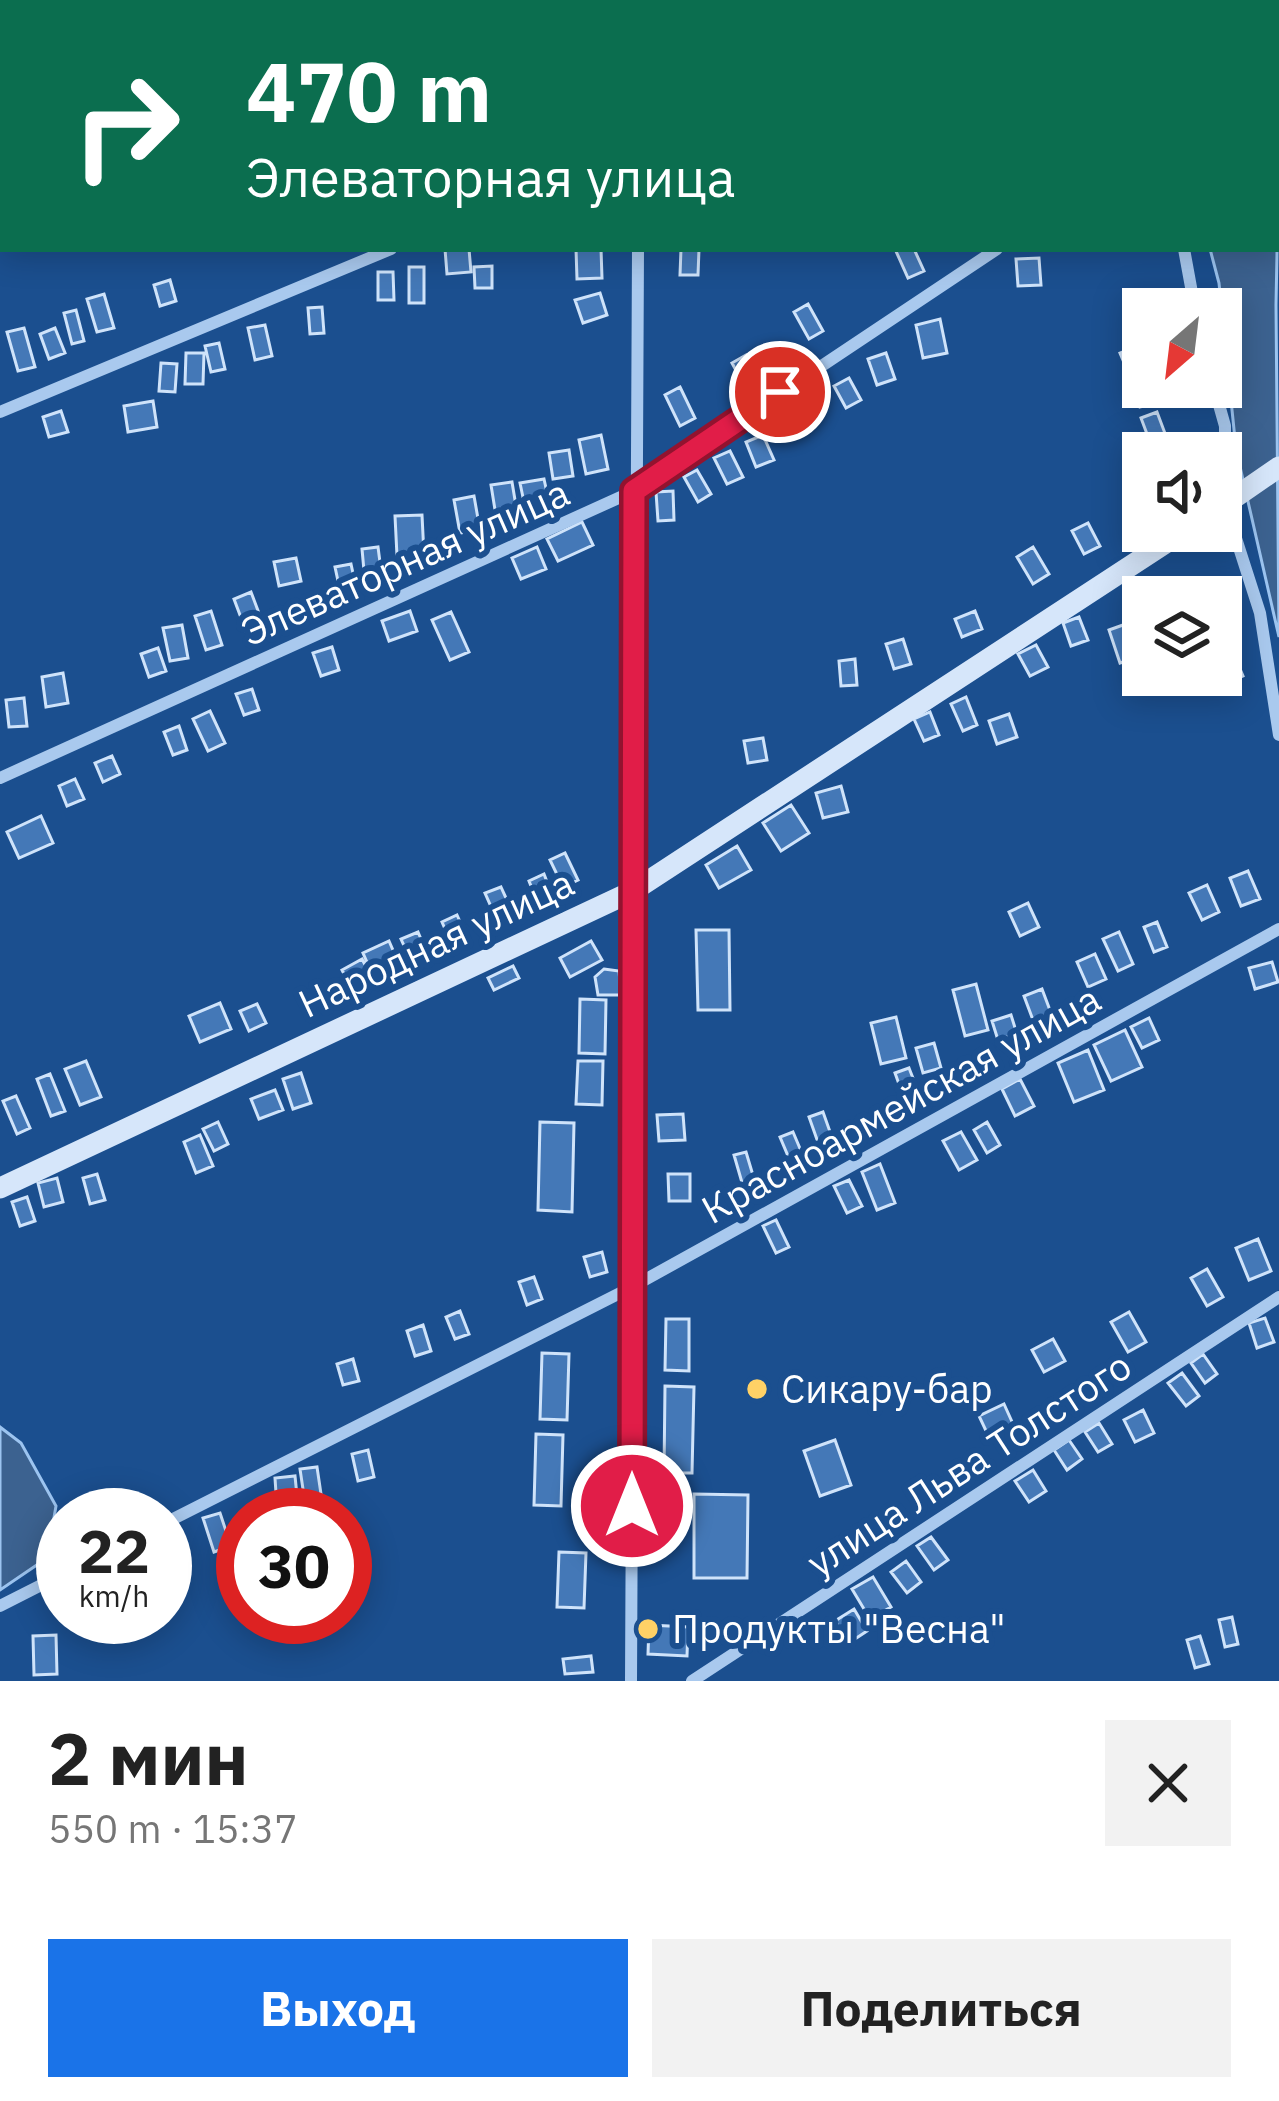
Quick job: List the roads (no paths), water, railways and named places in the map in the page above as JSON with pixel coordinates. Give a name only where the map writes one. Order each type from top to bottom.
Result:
[{"type":"main road","points":[[1242,493],[1279,467]]},
{"type":"main road","name":"Народная улица","points":[[0,1187],[633,891],[1152,552]]},
{"type":"street","points":[[0,412],[384,252]]},
{"type":"street","points":[[631,1681],[638,252]]},
{"type":"street","name":"Элеваторная улица","points":[[0,778],[634,491],[992,252]]},
{"type":"street","points":[[1185,252],[1191,288]]},
{"type":"street","points":[[1239,552],[1260,613],[1279,735]]},
{"type":"street","name":"Красноармейская улица","points":[[192,1509],[632,1287],[1279,928]]},
{"type":"street","name":"улица Льва Толстого","points":[[692,1681],[1279,1297]]},
{"type":"street","points":[[0,1606],[36,1588]]},
{"type":"water","points":[[1211,252],[1277,252],[1279,637],[1242,475],[1242,432],[1234,432],[1232,408],[1242,408],[1242,288],[1220,288]]},
{"type":"water","points":[[0,1427],[21,1443],[46,1488],[36,1488],[36,1565],[0,1590]]},
{"type":"place","name":"Сикару-бар","points":[[757,1389]]},
{"type":"place","name":"Продукты \"Весна\"","points":[[648,1629]]}]
